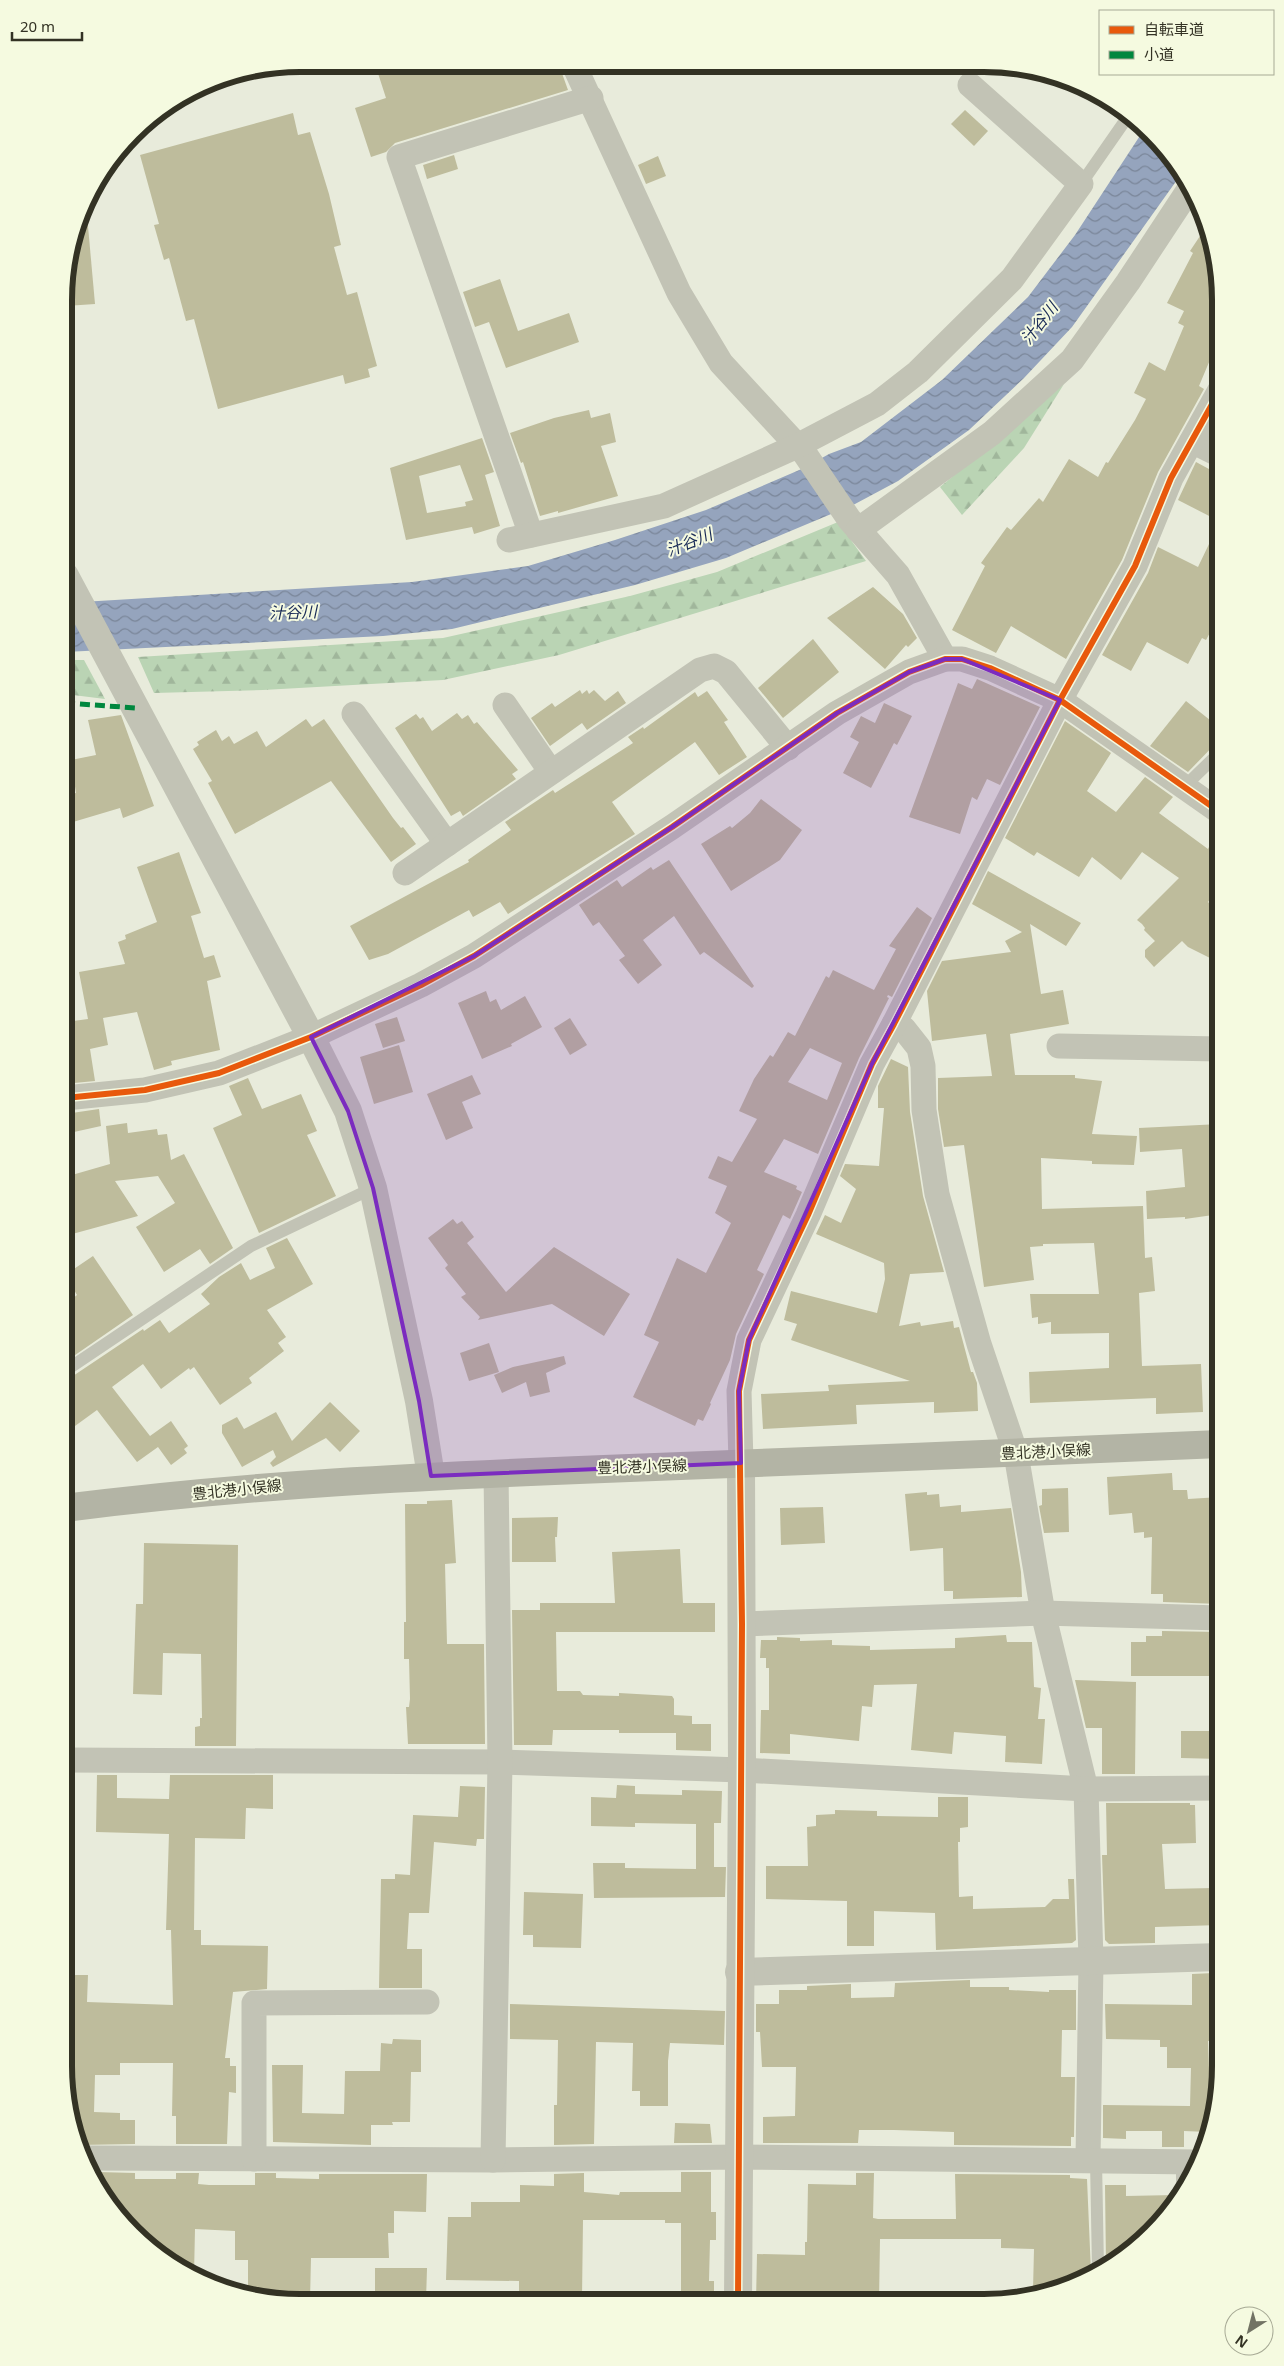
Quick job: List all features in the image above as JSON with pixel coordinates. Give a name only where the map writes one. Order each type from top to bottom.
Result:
[{"type":"main road","name":"豊北港小俣線","points":[[72,1507],[302,1484],[431,1476],[1016,1454],[1212,1444]]},
{"type":"street","points":[[577,72],[591,98],[679,293],[721,363],[801,450],[853,525],[898,576],[945,659]]},
{"type":"street","points":[[591,98],[398,157],[520,537],[664,506],[801,450],[877,404],[918,372],[1012,279],[1081,184],[970,85]]},
{"type":"street","points":[[853,525],[992,433],[1072,360],[1128,282],[1185,195]]},
{"type":"street","points":[[738,2294],[740,2157],[739,1972],[742,1770],[739,1391],[749,1340],[808,1215],[872,1064],[1060,700],[1135,566],[1171,478],[1212,405]]},
{"type":"street","points":[[1192,442],[1212,451]]},
{"type":"street","points":[[72,589],[311,1037],[348,1111],[373,1188],[419,1401],[431,1476]]},
{"type":"street","points":[[72,1097],[144,1090],[219,1073],[311,1037],[421,985],[474,956],[672,827],[837,713],[910,672],[945,659],[962,659],[990,668],[1060,700],[1212,806]]},
{"type":"street","points":[[405,873],[700,670],[714,666],[726,672],[788,748]]},
{"type":"street","points":[[505,705],[551,772]]},
{"type":"street","points":[[354,714],[447,844]]},
{"type":"street","points":[[894,1024],[904,1028],[920,1048],[923,1066],[924,1110],[937,1194],[979,1344],[1016,1454],[1043,1613],[1086,1789],[1091,1961],[1092,2160]]},
{"type":"street","points":[[1060,1046],[1212,1049]]},
{"type":"street","points":[[493,2160],[500,1762],[496,1473]]},
{"type":"street","points":[[742,1624],[1043,1613],[1212,1618]]},
{"type":"street","points":[[72,1760],[500,1762],[742,1770],[1086,1789],[1212,1788]]},
{"type":"street","points":[[739,1972],[1212,1956]]},
{"type":"street","points":[[254,2159],[254,2003],[426,2002]]},
{"type":"street","points":[[92,2158],[493,2160],[740,2157],[1190,2162]]},
{"type":"lane","points":[[1081,184],[1124,122]]},
{"type":"lane","points":[[1185,786],[1212,760]]},
{"type":"lane","points":[[72,1366],[251,1246],[373,1188]]},
{"type":"lane","points":[[1092,2160],[1098,2263]]},
{"type":"highlighted area","points":[[945,659],[962,659],[1060,700],[872,1064],[749,1340],[739,1391],[741,1463],[431,1476],[419,1401],[373,1188],[348,1111],[311,1037],[474,956],[672,827],[837,713],[909,672]]},
{"type":"green space","points":[[1064,384],[1024,448],[962,515],[940,487]]},
{"type":"green space","points":[[838,522],[866,561],[559,655],[443,680],[263,690],[154,693],[138,657],[443,638],[630,596],[717,572]]},
{"type":"green space","points":[[72,660],[84,660],[105,699],[72,695]]},
{"type":"water","name":"汁谷川","points":[[1140,135],[1155,150],[1177,180],[1072,327],[1024,378],[969,430],[898,481],[855,504],[726,558],[635,585],[452,629],[383,636],[72,652],[72,603],[412,582],[528,566],[706,510],[804,468],[829,454],[861,442],[942,380],[1028,297],[1075,235]]},
{"type":"building","points":[[378,72],[562,72],[568,90],[395,143],[386,152],[371,157],[355,108],[386,98]]},
{"type":"building","points":[[965,110],[988,131],[974,146],[951,124]]},
{"type":"building","points":[[293,113],[298,135],[310,132],[329,194],[341,245],[334,247],[347,295],[357,292],[377,366],[368,369],[370,377],[345,384],[343,375],[218,409],[194,319],[186,321],[169,258],[164,260],[154,225],[159,224],[140,155]]},
{"type":"building","points":[[454,155],[458,169],[427,179],[423,165]]},
{"type":"building","points":[[658,156],[666,176],[646,184],[638,165]]},
{"type":"building","points":[[87,220],[95,304],[72,306],[74,271],[80,241]]},
{"type":"building","points":[[1201,234],[1210,271],[1212,300],[1212,355],[1199,386],[1204,389],[1158,472],[1122,560],[1066,659],[1011,626],[996,653],[952,630],[985,566],[981,563],[1007,527],[1011,530],[1039,498],[1043,502],[1069,459],[1098,477],[1106,462],[1108,463],[1146,399],[1134,393],[1149,362],[1165,371],[1184,326],[1178,323],[1184,311],[1167,303],[1193,253],[1190,251]]},
{"type":"building","points":[[500,279],[518,331],[569,313],[579,342],[506,368],[489,322],[475,327],[463,292]]},
{"type":"building","points":[[589,410],[591,418],[610,413],[616,442],[601,446],[618,496],[558,513],[558,511],[540,516],[523,462],[521,463],[510,433],[554,418]]},
{"type":"building","points":[[482,438],[494,472],[485,475],[500,526],[474,534],[472,527],[406,540],[390,468]],"holes":[[[460,465],[473,500],[465,502],[466,506],[427,513],[419,476]]]},
{"type":"building","points":[[1196,462],[1212,471],[1212,517],[1178,500]]},
{"type":"building","points":[[1212,538],[1212,629],[1206,640],[1202,638],[1188,664],[1147,642],[1131,671],[1102,655],[1148,573],[1158,547],[1198,567]]},
{"type":"building","points":[[873,587],[903,614],[917,638],[908,647],[906,645],[885,669],[827,618]]},
{"type":"building","points":[[813,639],[839,672],[783,718],[758,688]]},
{"type":"building","points":[[977,679],[1040,707],[1000,785],[987,779],[977,800],[972,797],[960,834],[909,817],[958,683],[972,689]]},
{"type":"building","points":[[580,690],[582,694],[587,690],[589,694],[594,690],[605,701],[618,691],[626,703],[587,730],[582,723],[550,746],[531,718],[552,703],[555,707]]},
{"type":"building","points":[[707,691],[728,720],[724,722],[747,757],[719,775],[695,742],[612,802],[635,834],[508,914],[500,902],[473,917],[469,910],[388,954],[369,960],[350,926],[469,862],[468,860],[511,830],[505,822],[553,790],[555,793],[633,743],[628,737],[643,727],[644,729],[695,692],[698,697]]},
{"type":"building","points":[[1186,701],[1212,722],[1212,747],[1188,772],[1150,746]]},
{"type":"building","points":[[884,703],[912,716],[897,745],[894,743],[871,788],[843,773],[859,742],[850,737],[861,716],[875,723]]},
{"type":"building","points":[[457,713],[462,719],[468,715],[474,724],[477,722],[518,770],[512,774],[516,779],[463,816],[460,811],[451,816],[395,728],[416,714],[420,719],[423,717],[432,731]]},
{"type":"building","points":[[121,715],[154,806],[123,818],[120,808],[73,822],[72,794],[76,793],[72,760],[96,755],[88,720]]},
{"type":"building","points":[[306,719],[312,727],[324,719],[393,818],[401,828],[403,827],[416,844],[391,862],[331,781],[235,834],[208,783],[212,781],[193,749],[199,745],[197,742],[216,730],[222,741],[229,736],[234,744],[257,731],[266,747]]},
{"type":"building","points":[[1065,721],[1111,753],[1087,791],[1116,812],[1145,777],[1173,797],[1159,813],[1208,849],[1209,847],[1212,849],[1212,896],[1208,902],[1212,906],[1212,959],[1188,947],[1182,941],[1154,967],[1145,957],[1145,950],[1155,941],[1137,920],[1179,878],[1142,852],[1121,880],[1092,857],[1079,877],[1037,852],[1034,856],[1005,838]]},
{"type":"building","points":[[761,799],[802,830],[780,860],[731,891],[701,844],[730,826],[732,828],[750,813]]},
{"type":"building","points":[[179,852],[201,913],[191,916],[204,958],[214,955],[221,977],[207,981],[220,1050],[171,1061],[172,1065],[154,1070],[137,1012],[103,1018],[108,1045],[90,1049],[95,1081],[74,1083],[72,1068],[72,1021],[88,1019],[79,972],[125,964],[118,942],[126,939],[125,935],[157,922],[137,867]]},
{"type":"building","points":[[669,860],[754,986],[752,988],[704,952],[700,955],[674,916],[643,940],[662,965],[638,984],[619,960],[625,956],[599,922],[593,926],[579,905],[617,880],[622,887],[651,867],[653,870]]},
{"type":"building","points":[[988,871],[1081,923],[1066,946],[1030,924],[1041,994],[1063,990],[1069,1024],[1010,1034],[1015,1075],[1075,1075],[1075,1078],[1102,1081],[1092,1134],[1137,1136],[1134,1165],[1092,1164],[1092,1161],[1041,1158],[1042,1209],[1143,1206],[1145,1258],[1152,1257],[1155,1291],[1139,1293],[1142,1366],[1201,1364],[1203,1412],[1156,1414],[1156,1398],[1030,1403],[1029,1372],[1109,1368],[1109,1333],[1051,1334],[1051,1322],[1038,1324],[1038,1317],[1032,1318],[1030,1294],[1099,1294],[1094,1243],[1043,1244],[1043,1246],[1030,1247],[1034,1280],[984,1287],[964,1145],[944,1147],[938,1109],[938,1078],[992,1076],[986,1034],[932,1041],[927,991],[942,961],[1011,952],[1005,941],[1022,932],[972,904]]},
{"type":"building","points":[[917,907],[932,918],[892,997],[888,995],[887,997],[889,998],[859,1058],[818,1154],[784,1139],[764,1172],[797,1186],[796,1189],[802,1192],[790,1219],[783,1215],[757,1270],[764,1274],[736,1334],[730,1360],[703,1421],[698,1419],[695,1426],[633,1397],[659,1342],[644,1335],[677,1258],[706,1273],[731,1223],[715,1213],[727,1186],[708,1178],[718,1156],[732,1162],[757,1119],[739,1111],[754,1079],[770,1055],[773,1057],[788,1032],[795,1036],[826,976],[829,978],[833,970],[874,990],[896,949],[889,946]],"holes":[[[810,1048],[842,1063],[827,1100],[788,1082]]]},
{"type":"building","points":[[486,991],[490,1002],[496,999],[501,1010],[525,996],[542,1027],[511,1044],[512,1046],[482,1059],[458,1003]]},
{"type":"building","points":[[397,1017],[405,1041],[383,1048],[375,1024]]},
{"type":"building","points":[[570,1018],[587,1045],[570,1055],[554,1028]]},
{"type":"building","points":[[399,1045],[413,1092],[374,1104],[360,1057]]},
{"type":"building","points":[[891,1059],[908,1067],[910,1112],[923,1196],[944,1272],[910,1274],[899,1326],[920,1322],[921,1326],[953,1321],[954,1328],[959,1327],[971,1372],[973,1372],[977,1383],[978,1411],[934,1413],[934,1402],[856,1405],[857,1424],[763,1429],[761,1394],[829,1391],[828,1385],[910,1381],[791,1340],[797,1324],[784,1320],[791,1291],[877,1313],[885,1279],[884,1263],[816,1234],[825,1215],[841,1223],[856,1189],[840,1176],[845,1164],[879,1166],[884,1108],[878,1108],[878,1086]]},
{"type":"building","points":[[472,1075],[481,1094],[462,1102],[473,1128],[446,1140],[427,1094]]},
{"type":"building","points":[[248,1078],[262,1109],[301,1094],[317,1131],[307,1135],[336,1196],[259,1233],[213,1128],[242,1115],[229,1086]]},
{"type":"building","points":[[99,1109],[101,1126],[72,1132],[72,1113]]},
{"type":"building","points":[[127,1123],[128,1133],[157,1129],[158,1135],[167,1134],[171,1160],[184,1154],[233,1248],[210,1264],[200,1249],[164,1272],[136,1227],[175,1203],[158,1176],[115,1181],[138,1216],[72,1234],[72,1175],[110,1164],[106,1126]]},
{"type":"building","points":[[1212,1124],[1212,1146],[1210,1146],[1212,1215],[1185,1219],[1185,1217],[1147,1219],[1146,1191],[1185,1187],[1182,1149],[1140,1152],[1139,1128]]},
{"type":"building","points":[[453,1219],[457,1224],[462,1221],[474,1237],[467,1243],[506,1292],[554,1247],[630,1294],[604,1336],[552,1304],[478,1320],[480,1317],[461,1297],[466,1294],[445,1268],[448,1265],[428,1238]]},
{"type":"building","points":[[287,1238],[313,1284],[267,1310],[286,1337],[278,1343],[284,1351],[249,1378],[252,1383],[220,1405],[194,1367],[190,1370],[189,1368],[161,1389],[143,1364],[112,1387],[150,1436],[171,1421],[188,1446],[184,1449],[187,1453],[171,1465],[158,1447],[137,1462],[97,1410],[75,1426],[72,1422],[72,1377],[143,1329],[144,1331],[160,1320],[169,1333],[210,1304],[201,1294],[219,1277],[241,1263],[250,1280],[275,1268],[266,1248]]},
{"type":"building","points":[[93,1256],[133,1315],[72,1357],[72,1299],[77,1295],[72,1287],[72,1270]]},
{"type":"building","points":[[489,1343],[499,1372],[469,1381],[460,1353]]},
{"type":"building","points":[[564,1356],[566,1364],[546,1373],[550,1392],[530,1397],[526,1382],[502,1393],[494,1375],[513,1367]]},
{"type":"building","points":[[330,1402],[360,1431],[340,1452],[326,1438],[273,1467],[270,1463],[276,1457],[273,1450],[242,1467],[222,1433],[222,1425],[237,1417],[244,1429],[276,1412],[292,1441]]},
{"type":"building","points":[[1172,1473],[1173,1490],[1187,1490],[1188,1499],[1212,1498],[1212,1604],[1163,1602],[1163,1594],[1151,1594],[1152,1537],[1144,1538],[1144,1532],[1134,1533],[1132,1513],[1109,1515],[1107,1477]]},
{"type":"building","points":[[1068,1488],[1069,1532],[1044,1533],[1039,1506],[1042,1505],[1042,1489]]},
{"type":"building","points":[[927,1492],[927,1495],[939,1494],[940,1507],[961,1505],[961,1512],[1011,1508],[1021,1572],[1022,1597],[953,1599],[953,1591],[944,1591],[943,1548],[910,1551],[905,1494]]},
{"type":"building","points":[[452,1500],[456,1563],[445,1564],[447,1644],[484,1644],[485,1744],[408,1744],[406,1707],[409,1707],[410,1699],[409,1659],[404,1659],[404,1622],[406,1622],[405,1504],[427,1504],[427,1501]]},
{"type":"building","points":[[823,1507],[825,1543],[781,1545],[780,1508]]},
{"type":"building","points":[[558,1517],[557,1537],[555,1537],[556,1562],[512,1562],[512,1518]]},
{"type":"building","points":[[144,1543],[238,1545],[236,1746],[195,1746],[195,1727],[200,1726],[200,1718],[202,1718],[201,1654],[163,1653],[162,1695],[133,1694],[136,1604],[143,1604]]},
{"type":"building","points":[[680,1549],[683,1603],[715,1603],[715,1632],[556,1632],[557,1691],[580,1691],[583,1695],[619,1696],[619,1693],[672,1696],[674,1699],[674,1715],[692,1716],[692,1724],[711,1724],[711,1751],[676,1750],[676,1733],[619,1733],[619,1730],[553,1730],[552,1745],[514,1745],[512,1610],[540,1610],[540,1603],[615,1603],[612,1552]]},
{"type":"building","points":[[1162,1631],[1212,1632],[1212,1676],[1131,1676],[1131,1642],[1146,1642],[1146,1636],[1162,1636]]},
{"type":"building","points":[[1006,1635],[1007,1642],[1032,1642],[1034,1687],[1041,1688],[1038,1719],[1045,1719],[1042,1764],[1005,1762],[1006,1736],[954,1732],[952,1754],[911,1750],[917,1684],[874,1685],[872,1707],[862,1706],[859,1741],[790,1734],[790,1754],[760,1753],[761,1710],[769,1710],[769,1668],[766,1668],[766,1658],[760,1658],[761,1640],[777,1640],[777,1637],[800,1638],[800,1641],[832,1640],[832,1645],[870,1646],[870,1650],[955,1648],[955,1638]]},
{"type":"building","points":[[1075,1680],[1136,1682],[1135,1774],[1102,1774],[1102,1728],[1086,1728]]},
{"type":"building","points":[[1181,1731],[1212,1731],[1212,1759],[1181,1758]]},
{"type":"building","points":[[97,1775],[117,1775],[117,1798],[169,1799],[170,1775],[273,1775],[273,1809],[246,1808],[245,1839],[195,1838],[194,1930],[201,1930],[201,1945],[268,1946],[267,1989],[233,1992],[225,2058],[230,2058],[230,2066],[236,2066],[236,2093],[229,2092],[227,2144],[176,2144],[176,2116],[172,2116],[173,2063],[120,2063],[120,2075],[95,2075],[94,2112],[120,2113],[120,2120],[135,2120],[135,2144],[87,2145],[80,2125],[74,2095],[72,2066],[72,1975],[88,1975],[87,2002],[173,2005],[171,1930],[166,1930],[169,1834],[96,1832]]},
{"type":"building","points":[[617,1785],[635,1786],[635,1794],[682,1795],[682,1790],[722,1791],[721,1823],[714,1823],[714,1867],[726,1867],[725,1897],[594,1898],[593,1863],[625,1863],[625,1868],[696,1869],[696,1824],[635,1823],[635,1827],[591,1826],[591,1797],[616,1798]]},
{"type":"building","points":[[460,1786],[485,1787],[484,1839],[477,1839],[476,1846],[434,1842],[429,1913],[409,1913],[407,1949],[422,1949],[422,1988],[379,1988],[381,1879],[395,1879],[395,1874],[410,1875],[413,1815],[458,1817]]},
{"type":"building","points":[[938,1797],[968,1797],[968,1827],[960,1828],[960,1842],[958,1842],[959,1897],[973,1896],[973,1909],[1045,1907],[1053,1899],[1069,1899],[1068,1879],[1074,1879],[1076,1940],[1072,1943],[936,1950],[935,1913],[874,1911],[874,1946],[847,1946],[847,1901],[766,1899],[766,1866],[808,1866],[807,1827],[816,1826],[816,1815],[835,1814],[835,1810],[877,1811],[877,1816],[938,1817]]},
{"type":"building","points":[[1106,1803],[1190,1803],[1190,1805],[1195,1805],[1196,1843],[1162,1844],[1165,1889],[1212,1888],[1212,1925],[1155,1927],[1155,1943],[1109,1944],[1105,1940],[1102,1855],[1107,1855]]},
{"type":"building","points":[[524,1892],[583,1894],[581,1948],[533,1947],[533,1935],[523,1935]]},
{"type":"building","points":[[1212,1973],[1212,2041],[1208,2041],[1210,2094],[1202,2132],[1184,2131],[1184,2147],[1162,2147],[1162,2131],[1126,2131],[1126,2139],[1103,2138],[1103,2105],[1190,2106],[1191,2068],[1167,2068],[1167,2047],[1160,2047],[1160,2040],[1106,2039],[1105,2004],[1192,2005],[1192,1974]]},
{"type":"building","points":[[970,1980],[970,1987],[1009,1987],[1009,1990],[1049,1992],[1049,1990],[1076,1990],[1076,2030],[1062,2030],[1061,2077],[1075,2077],[1074,2137],[1071,2137],[1071,2146],[954,2145],[954,2132],[894,2130],[859,2130],[858,2143],[763,2143],[763,2117],[795,2116],[796,2067],[762,2067],[760,2032],[756,2032],[756,2004],[779,2004],[779,1990],[807,1990],[807,1986],[851,1984],[851,1998],[894,1997],[895,1983]]},
{"type":"building","points":[[510,2004],[725,2011],[724,2045],[670,2043],[668,2106],[640,2106],[640,2091],[632,2091],[633,2043],[596,2042],[594,2144],[554,2145],[554,2105],[557,2105],[558,2040],[510,2039]]},
{"type":"building","points":[[393,2039],[421,2040],[421,2072],[411,2072],[410,2122],[392,2122],[393,2125],[371,2125],[371,2145],[273,2142],[272,2065],[303,2065],[302,2113],[344,2114],[345,2071],[380,2071],[381,2043],[392,2044]]},
{"type":"building","points":[[675,2123],[710,2124],[712,2143],[674,2143]]},
{"type":"building","points":[[99,2172],[135,2173],[135,2179],[176,2179],[176,2173],[199,2173],[198,2184],[209,2185],[255,2185],[255,2173],[276,2173],[276,2178],[319,2179],[319,2174],[427,2174],[426,2212],[394,2211],[394,2233],[388,2233],[389,2258],[311,2258],[310,2294],[271,2292],[248,2287],[248,2260],[235,2260],[235,2231],[195,2229],[194,2267],[174,2255],[139,2227],[111,2192]]},
{"type":"building","points":[[681,2172],[711,2172],[711,2212],[716,2212],[716,2240],[710,2240],[709,2281],[714,2281],[714,2294],[681,2294],[681,2223],[665,2223],[665,2220],[583,2220],[582,2294],[519,2294],[519,2281],[446,2280],[448,2217],[471,2217],[471,2202],[520,2202],[520,2185],[554,2186],[554,2174],[584,2173],[584,2192],[619,2195],[620,2192],[681,2192]]},
{"type":"building","points":[[856,2173],[874,2173],[873,2218],[956,2219],[955,2174],[1070,2175],[1070,2178],[1087,2179],[1091,2267],[1071,2276],[1033,2288],[1034,2249],[1001,2248],[1001,2239],[880,2239],[879,2294],[756,2294],[757,2254],[805,2255],[808,2184],[856,2185]]},
{"type":"building","points":[[1105,2185],[1126,2185],[1126,2196],[1171,2195],[1145,2227],[1106,2258]]},
{"type":"building","points":[[375,2268],[427,2268],[426,2294],[375,2294]]},
{"type":"marked path","points":[[72,703],[136,708]]},
{"type":"cycle path","points":[[738,2294],[742,1624],[739,1391],[749,1340],[808,1215],[872,1064],[1060,700],[1135,566],[1171,478],[1212,404]]},
{"type":"cycle path","points":[[72,1097],[145,1090],[219,1073],[311,1037],[421,985],[474,956],[672,827],[837,713],[909,672],[945,659],[962,659],[990,668],[1060,700],[1212,806]]}]
